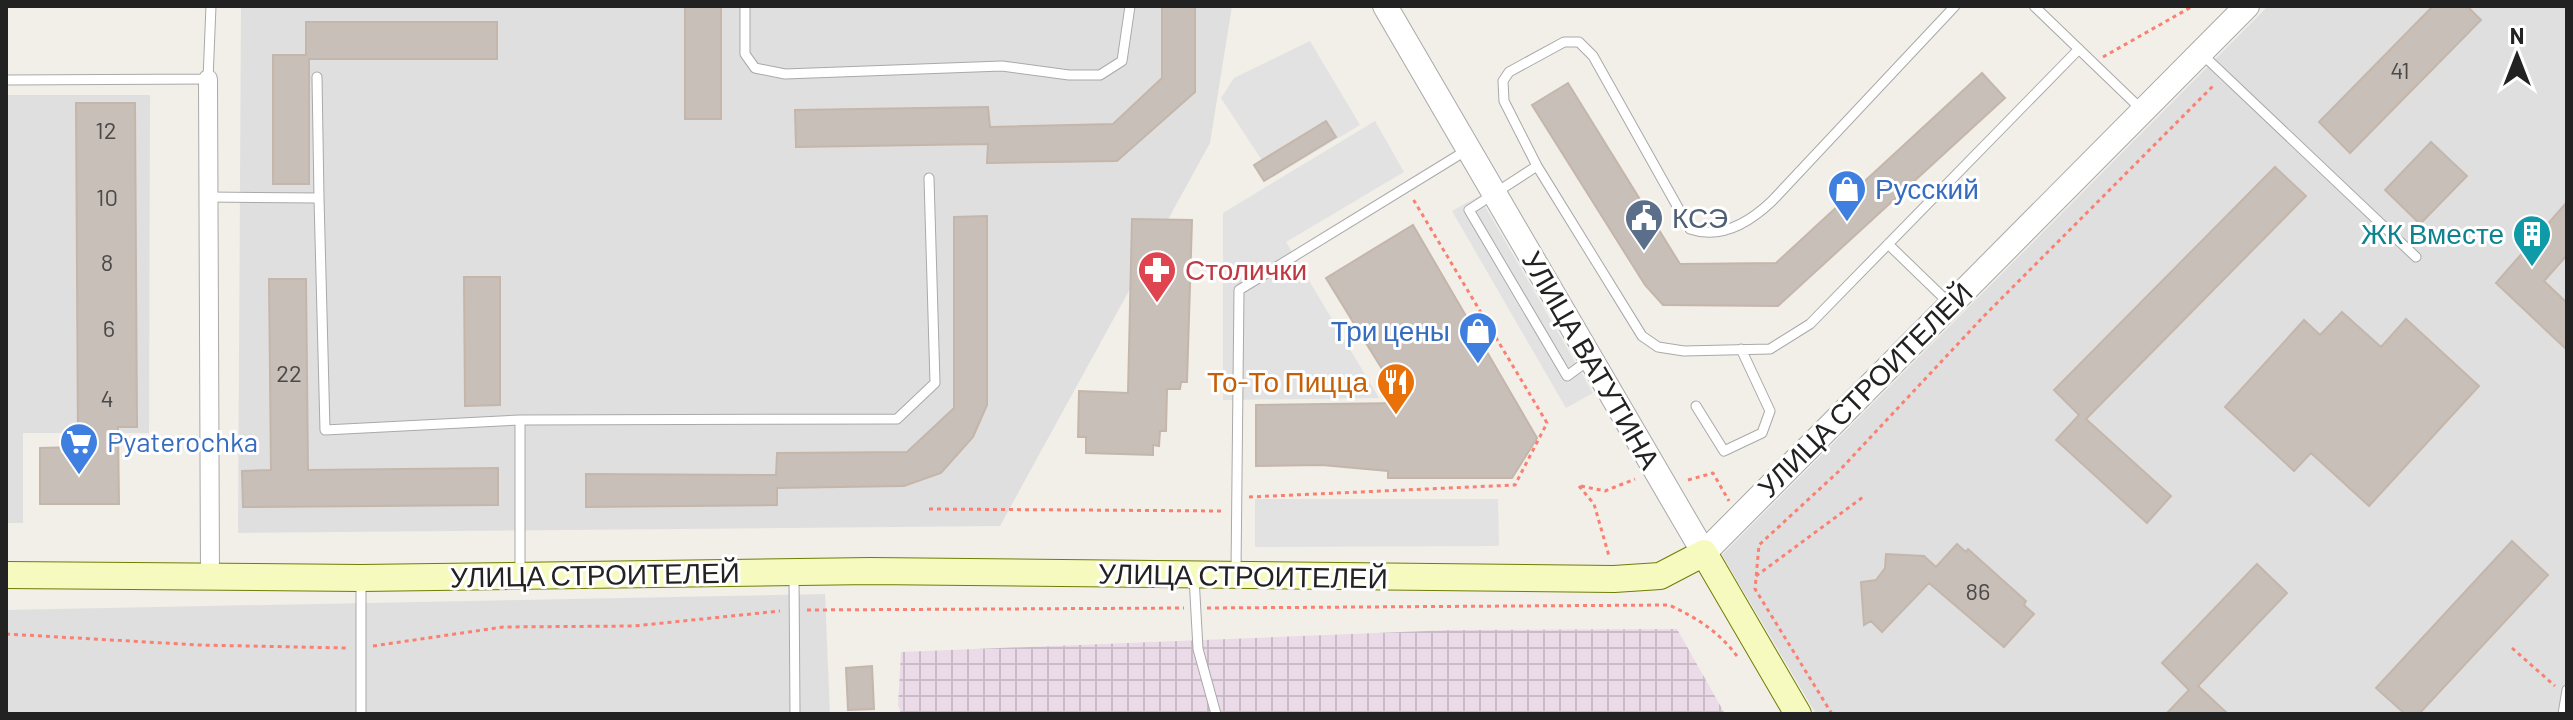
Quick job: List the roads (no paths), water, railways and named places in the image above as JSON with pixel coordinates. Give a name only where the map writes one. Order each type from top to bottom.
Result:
[{"type":"main road","name":"УЛИЦА СТРОИТЕЛЕЙ","points":[[6,575],[210,579],[794,573],[1614,579],[1660,576],[1704,553]]},
{"type":"main road","name":"УЛИЦА ВАТУТИНА","points":[[1704,553],[1798,714]]},
{"type":"street","name":"УЛИЦА ВАТУТИНА","points":[[1385,6],[1704,553]]},
{"type":"street","name":"УЛИЦА СТРОИТЕЛЕЙ","points":[[1704,553],[2247,6]]},
{"type":"street","points":[[208,79],[210,579]]},
{"type":"lane","points":[[6,80],[208,79],[211,6]]},
{"type":"lane","points":[[745,6],[745,54],[755,68],[785,74],[1002,66],[1069,75],[1100,75],[1122,61],[1130,6]]},
{"type":"lane","points":[[1955,6],[1772,201],[1738,228],[1699,232],[1690,229],[1593,56],[1579,42],[1564,42],[1509,72],[1503,81],[1504,101],[1537,166],[1642,336],[1658,347],[1684,351],[1770,349],[1789,340],[1810,324],[2079,49]]},
{"type":"lane","points":[[2034,6],[2143,111]]},
{"type":"lane","points":[[2201,52],[2416,257]]},
{"type":"lane","points":[[317,77],[325,430],[520,420],[897,419],[935,383],[929,178]]},
{"type":"lane","points":[[1236,577],[1239,290],[1467,150]]},
{"type":"lane","points":[[1494,193],[1537,166]]},
{"type":"lane","points":[[208,197],[319,198]]},
{"type":"lane","points":[[1888,244],[1950,305]]},
{"type":"lane","points":[[1696,406],[1724,451],[1762,433],[1770,411],[1741,349]]},
{"type":"lane","points":[[520,420],[520,577]]},
{"type":"lane","points":[[794,573],[795,714]]},
{"type":"lane","points":[[1194,577],[1198,649],[1216,714]]},
{"type":"lane","points":[[361,578],[361,714]]},
{"type":"lane","points":[[2563,714],[2565,692]]},
{"type":"place","name":"Русский","points":[[1847,223]]},
{"type":"place","name":"КСЭ","points":[[1644,252]]},
{"type":"place","name":"ЖК Вместе","points":[[2532,268]]},
{"type":"place","name":"Столички","points":[[1157,304]]},
{"type":"place","name":"Три цены","points":[[1478,365]]},
{"type":"place","name":"То-То Пицца","points":[[1396,416]]},
{"type":"place","name":"Pyaterochka","points":[[79,476]]}]
